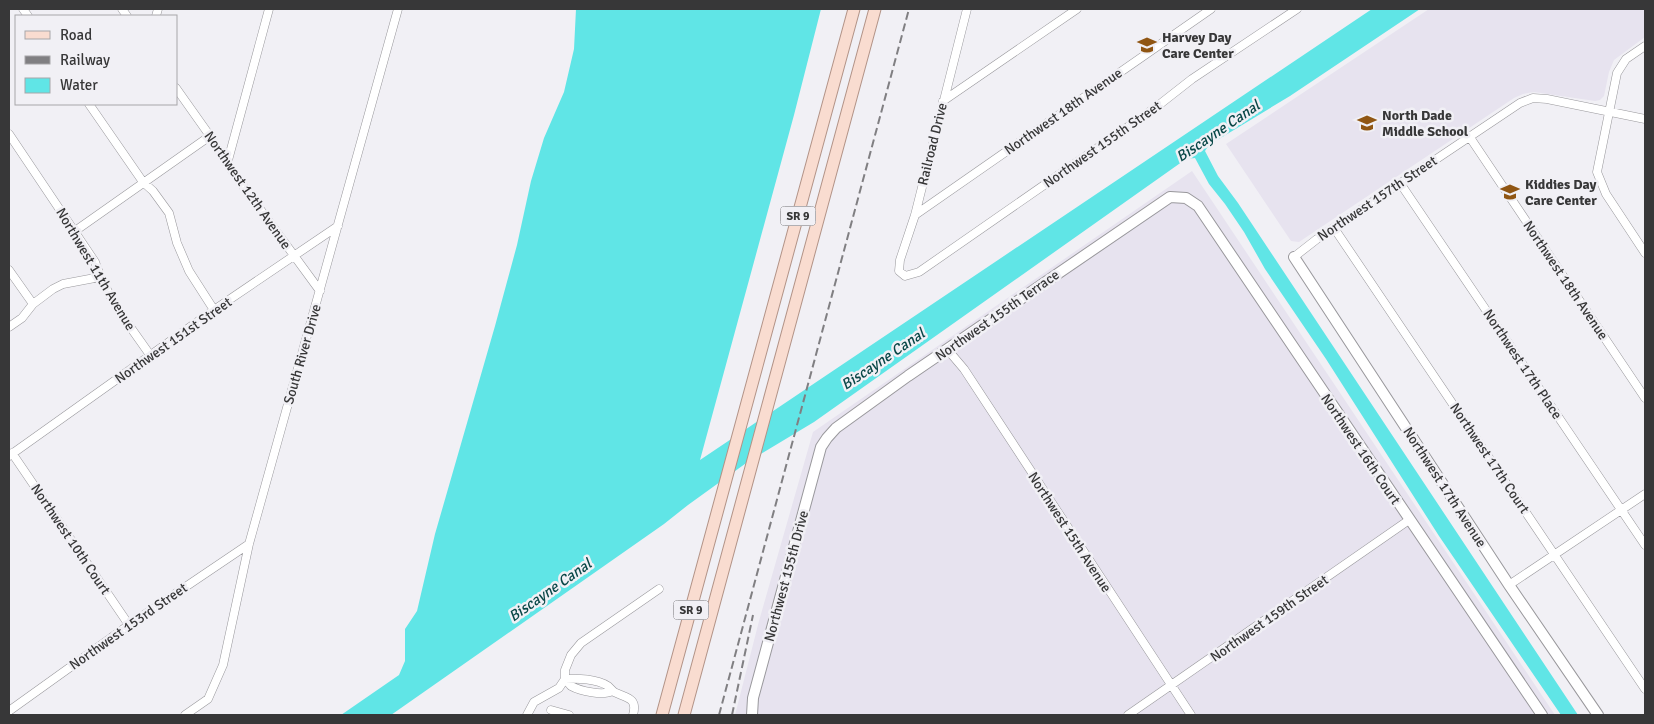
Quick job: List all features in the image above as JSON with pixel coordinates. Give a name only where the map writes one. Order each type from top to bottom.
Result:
[{"type":"main road","name":"SR 9","points":[[662,715],[854,9]]},
{"type":"main road","name":"SR 9","points":[[684,715],[875,9]]},
{"type":"street","points":[[227,164],[269,9]]},
{"type":"street","name":"South River Drive","points":[[185,715],[208,699],[223,665],[249,544],[398,9]]},
{"type":"street","name":"Railroad Drive","points":[[905,276],[899,271],[900,260],[915,215],[967,9]]},
{"type":"street","points":[[943,102],[1077,9]]},
{"type":"street","name":"Northwest 18th Avenue","points":[[915,215],[1211,9]]},
{"type":"street","name":"Northwest 155th Street","points":[[905,276],[919,272],[1154,108],[1192,78],[1297,9]]},
{"type":"street","points":[[1645,46],[1626,59],[1618,73],[1597,172],[1606,194],[1645,253]]},
{"type":"street","name":"Northwest 12th Avenue","points":[[178,91],[227,164],[320,291]]},
{"type":"street","name":"Northwest 157th Street","points":[[1294,257],[1520,102],[1533,98],[1645,119]]},
{"type":"street","points":[[90,105],[144,182],[169,213],[177,243],[188,272],[214,310]]},
{"type":"street","name":"Northwest 11th Avenue","points":[[9,134],[95,262],[100,277],[114,302],[150,355]]},
{"type":"street","points":[[75,231],[210,136]]},
{"type":"street","name":"Northwest 18th Avenue","points":[[1469,136],[1645,398]]},
{"type":"street","name":"Northwest 17th Place","points":[[1400,183],[1645,545]]},
{"type":"street","name":"Northwest 155th Terrace","points":[[827,438],[836,428],[947,349],[1170,197]]},
{"type":"street","name":"Northwest 16th Court","points":[[1170,197],[1186,198],[1198,206],[1542,715]]},
{"type":"street","name":"Northwest 151st Street","points":[[11,455],[214,310],[338,226]]},
{"type":"street","name":"Northwest 17th Court","points":[[1334,228],[1645,689]]},
{"type":"street","name":"Northwest 17th Avenue","points":[[1294,257],[1509,585],[1598,715]]},
{"type":"street","points":[[9,270],[33,304]]},
{"type":"street","points":[[9,327],[22,318],[33,304],[53,289],[63,284],[100,277]]},
{"type":"street","name":"Northwest 15th Avenue","points":[[947,349],[964,369],[1191,715]]},
{"type":"street","name":"Northwest 155th Drive","points":[[752,715],[753,698],[821,447],[827,438]]},
{"type":"street","name":"Northwest 10th Court","points":[[11,455],[129,625]]},
{"type":"street","points":[[1509,585],[1645,494]]},
{"type":"street","name":"Northwest 159th Street","points":[[1128,715],[1410,520]]},
{"type":"street","name":"Northwest 153rd Street","points":[[9,711],[129,625],[249,544]]},
{"type":"street","points":[[527,715],[534,702],[559,688],[565,679],[565,670],[571,655],[581,643],[659,589]]},
{"type":"street","points":[[565,679],[571,686],[606,694],[612,691],[629,697],[633,702],[634,715]]},
{"type":"street","points":[[551,710],[569,715]]},
{"type":"shaded area","name":"North Dade Middle School","points":[[1429,9],[1645,9],[1645,37],[1614,60],[1609,72],[1604,96],[1600,100],[1595,101],[1534,92],[1514,98],[1299,242],[1291,241],[1226,144]]},
{"type":"shaded area","points":[[1192,171],[1555,715],[735,715],[759,621],[813,432]]},
{"type":"water","name":"Biscayne Canal","points":[[576,9],[821,9],[700,460],[1372,9],[1420,9],[1290,96],[1209,145],[1205,151],[1218,176],[1238,203],[1578,715],[1561,715],[1439,536],[1326,359],[1265,269],[1244,232],[1209,184],[1195,158],[1186,159],[814,422],[749,461],[664,524],[391,715],[341,715],[399,675],[405,661],[405,629],[417,611],[435,534],[517,245],[531,181],[544,138],[564,92],[574,49]]},
{"type":"railway","points":[[719,715],[909,9]]},
{"type":"railway","points":[[732,715],[753,615]]},
{"type":"place","name":"Harvey Day Care Center","points":[[1147,45]]},
{"type":"place","name":"North Dade Middle School","points":[[1367,123]]},
{"type":"place","name":"Kiddies Day Care Center","points":[[1510,192]]}]
